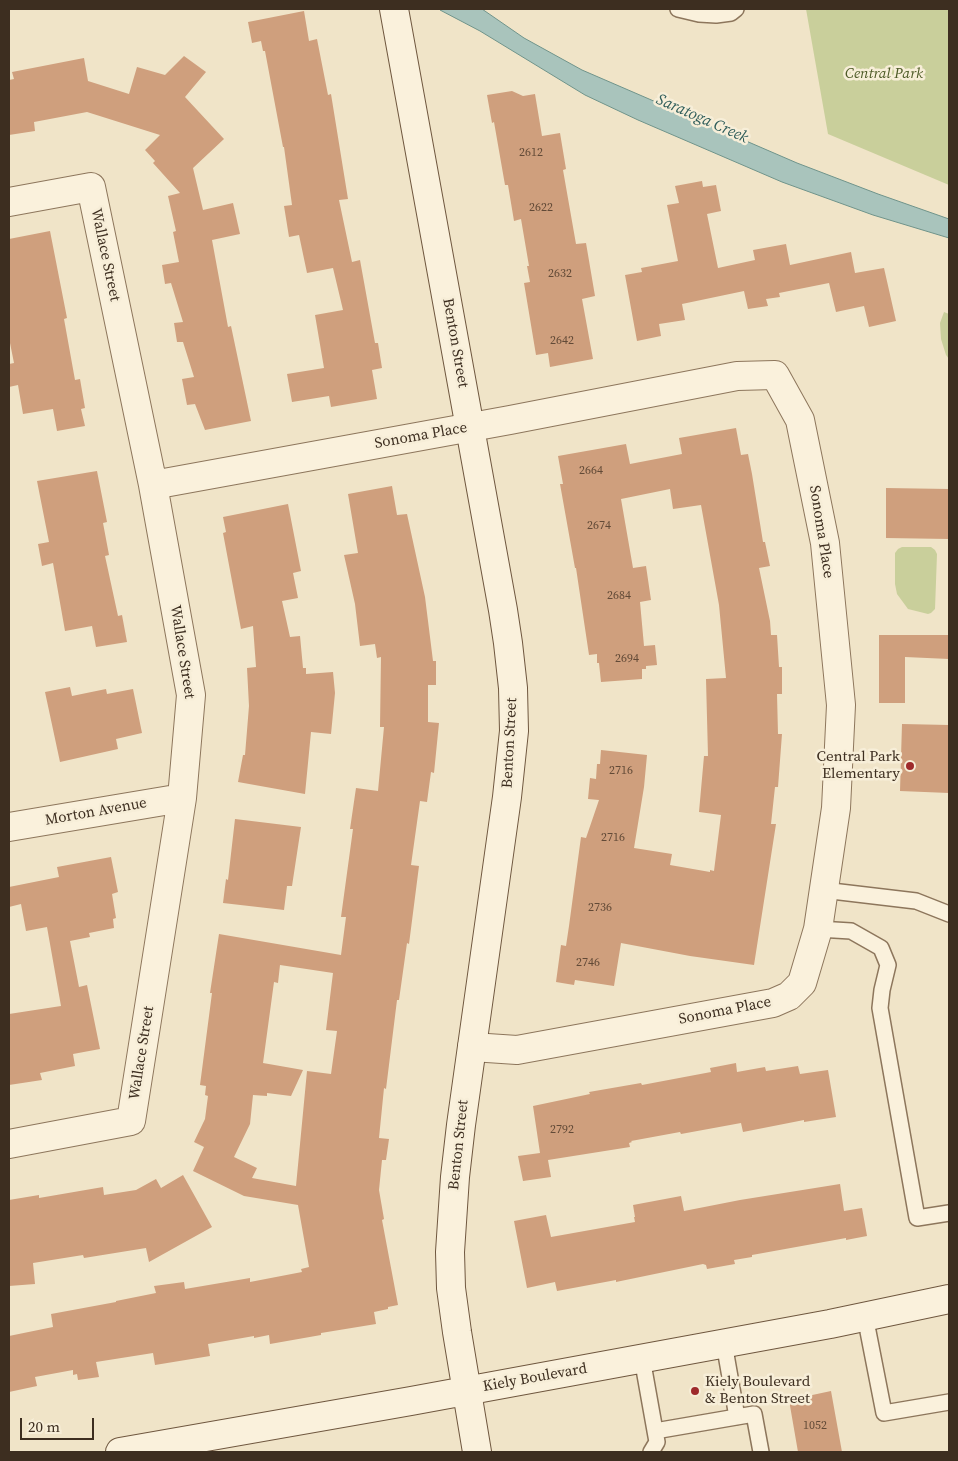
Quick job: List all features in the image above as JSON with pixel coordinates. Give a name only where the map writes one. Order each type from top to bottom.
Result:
[{"type":"street","name":"Benton Street","points":[[394,9],[508,643],[513,688],[514,731],[507,797],[456,1168],[450,1252],[451,1288],[477,1452]]},
{"type":"street","name":"Wallace Street","points":[[9,202],[91,187],[153,486],[191,696],[182,798],[131,1121],[9,1144]]},
{"type":"street","name":"Sonoma Place","points":[[153,486],[737,376],[775,375],[800,420],[825,543],[841,706],[836,808],[818,929],[802,983],[789,996],[773,1003],[517,1050],[472,1047]]},
{"type":"street","name":"Morton Avenue","points":[[9,827],[182,798]]},
{"type":"street","name":"Kiely Boulevard","points":[[127,1452],[724,1343],[949,1299]]},
{"type":"lane","points":[[678,9],[698,14],[716,15],[731,13],[736,9]]},
{"type":"lane","points":[[823,890],[916,901],[949,914]]},
{"type":"lane","points":[[818,929],[851,931],[881,948],[888,965],[880,1008],[917,1218],[949,1213]]},
{"type":"lane","points":[[865,1316],[884,1413],[949,1402]]},
{"type":"lane","points":[[724,1343],[737,1417]]},
{"type":"lane","points":[[642,1358],[657,1442],[651,1452]]},
{"type":"lane","points":[[655,1431],[754,1414],[761,1452]]},
{"type":"green space","name":"Central Park","points":[[806,9],[949,9],[949,185],[828,134]]},
{"type":"green space","points":[[944,312],[949,314],[949,359],[941,339],[940,323]]},
{"type":"green space","points":[[902,547],[931,547],[937,554],[935,609],[931,613],[908,609],[897,594],[895,584],[895,553]]},
{"type":"water","points":[[439,9],[482,9],[524,38],[582,70],[797,163],[949,219],[949,238],[873,215],[782,182],[638,120],[585,95],[480,31]]},
{"type":"building","points":[[304,11],[309,41],[317,39],[328,95],[331,94],[348,199],[339,200],[352,262],[360,260],[375,343],[378,343],[382,368],[372,370],[377,399],[331,407],[329,396],[292,402],[287,374],[324,368],[315,315],[343,310],[333,268],[307,273],[299,235],[289,237],[284,206],[292,205],[284,147],[265,51],[263,51],[261,41],[252,43],[248,22]]},
{"type":"building","points":[[184,56],[206,72],[185,97],[224,139],[193,168],[203,210],[233,203],[240,234],[212,240],[228,327],[231,326],[251,421],[205,430],[195,404],[187,405],[182,379],[194,377],[183,342],[177,342],[174,323],[183,322],[171,283],[165,284],[162,265],[179,262],[173,232],[176,231],[168,196],[180,193],[153,163],[155,161],[145,150],[160,135],[87,112],[34,122],[35,131],[9,135],[9,80],[14,79],[12,72],[84,58],[88,81],[129,94],[137,67],[165,75]]},
{"type":"building","points":[[512,91],[523,96],[535,94],[542,136],[560,133],[566,169],[563,170],[576,244],[586,243],[595,296],[582,299],[593,359],[550,367],[548,353],[536,355],[524,283],[530,282],[521,219],[514,221],[508,185],[505,185],[494,122],[492,123],[487,95]]},
{"type":"building","points":[[702,181],[703,187],[716,185],[721,211],[707,214],[718,268],[755,260],[753,250],[786,244],[790,265],[851,252],[855,273],[884,268],[896,321],[869,327],[864,306],[836,312],[829,283],[779,293],[780,297],[766,299],[768,306],[748,309],[744,291],[682,304],[685,320],[659,324],[661,336],[637,341],[625,275],[642,272],[641,268],[678,261],[667,205],[679,203],[675,186]]},
{"type":"building","points":[[50,231],[67,318],[64,319],[75,380],[80,379],[85,408],[81,409],[85,426],[57,431],[53,409],[23,414],[18,385],[9,387],[9,364],[14,363],[9,338],[9,239]]},
{"type":"building","points":[[736,428],[741,455],[748,454],[763,542],[765,542],[770,566],[759,568],[771,635],[777,635],[779,667],[782,667],[782,694],[777,694],[778,734],[782,734],[778,787],[775,787],[771,824],[776,824],[754,965],[690,956],[621,943],[614,986],[575,980],[574,985],[556,982],[561,945],[566,946],[581,837],[586,838],[599,800],[588,799],[590,778],[596,779],[597,764],[600,764],[601,750],[647,755],[634,848],[672,854],[670,865],[710,872],[710,870],[714,871],[721,815],[699,812],[704,756],[708,756],[706,679],[726,678],[719,605],[701,505],[673,509],[670,489],[621,499],[633,568],[646,566],[651,600],[640,602],[644,646],[655,645],[657,665],[646,666],[646,669],[642,669],[642,679],[601,682],[597,654],[589,655],[576,568],[560,484],[563,484],[558,456],[626,444],[630,464],[682,454],[679,438]]},
{"type":"building","points":[[97,471],[107,522],[103,523],[109,555],[105,556],[118,616],[122,615],[127,642],[96,647],[92,626],[65,631],[53,563],[42,566],[38,544],[49,542],[37,481]]},
{"type":"building","points":[[392,486],[397,515],[407,514],[425,597],[433,661],[436,661],[436,685],[428,685],[428,722],[439,723],[434,773],[431,772],[427,802],[420,801],[411,865],[419,866],[409,944],[407,943],[399,1000],[397,1000],[386,1089],[384,1088],[379,1138],[389,1139],[386,1160],[382,1160],[379,1190],[384,1219],[382,1220],[398,1305],[374,1312],[376,1324],[270,1344],[269,1335],[208,1344],[210,1356],[155,1365],[153,1353],[96,1362],[99,1377],[78,1380],[77,1374],[73,1375],[73,1370],[35,1377],[37,1386],[9,1392],[9,1336],[53,1327],[51,1314],[156,1293],[154,1286],[184,1282],[185,1289],[250,1278],[250,1282],[302,1272],[301,1269],[309,1267],[298,1205],[244,1196],[193,1171],[204,1147],[194,1142],[205,1119],[208,1096],[205,1095],[206,1086],[200,1085],[212,993],[210,993],[219,934],[341,955],[346,917],[341,917],[353,829],[350,829],[356,788],[378,791],[384,727],[380,727],[381,657],[377,658],[375,644],[360,646],[355,604],[344,555],[358,553],[348,494]],"holes":[[[280,965],[333,973],[326,1030],[337,1031],[331,1074],[307,1071],[296,1186],[252,1178],[257,1168],[234,1157],[250,1124],[253,1095],[267,1096],[267,1093],[291,1096],[303,1070],[263,1063],[274,982],[278,983]]]},
{"type":"building","points":[[886,488],[949,489],[949,539],[886,538]]},
{"type":"building","points":[[288,504],[301,571],[293,573],[298,598],[282,601],[290,637],[300,636],[303,668],[306,668],[306,674],[333,672],[335,693],[331,734],[311,732],[305,794],[238,782],[243,755],[245,755],[249,706],[247,668],[256,667],[253,626],[241,629],[223,533],[226,532],[223,517]]},
{"type":"building","points":[[879,635],[949,635],[949,659],[905,657],[905,703],[879,703]]},
{"type":"building","points":[[70,687],[72,696],[106,689],[107,694],[133,689],[142,733],[116,739],[118,749],[60,762],[45,692]]},
{"type":"building","points":[[902,724],[949,725],[949,793],[900,791]]},
{"type":"building","points":[[235,819],[301,827],[292,886],[287,886],[284,910],[223,903],[226,879],[228,880]]},
{"type":"building","points":[[111,857],[118,892],[112,894],[116,918],[113,919],[114,928],[89,933],[90,937],[70,941],[79,987],[87,985],[100,1049],[73,1054],[75,1066],[40,1073],[42,1080],[9,1085],[9,1014],[61,1006],[47,927],[26,931],[21,904],[9,907],[9,887],[59,877],[57,867]]},
{"type":"building","points":[[736,1063],[737,1072],[765,1067],[766,1071],[798,1066],[800,1074],[828,1070],[836,1117],[804,1122],[804,1120],[743,1132],[741,1123],[631,1141],[629,1143],[630,1147],[548,1160],[551,1177],[523,1181],[518,1156],[540,1153],[533,1106],[590,1094],[589,1092],[641,1083],[642,1085],[711,1072],[710,1068]]},
{"type":"building","points":[[183,1175],[212,1227],[149,1262],[146,1248],[84,1258],[83,1255],[33,1263],[35,1284],[9,1286],[9,1200],[39,1195],[39,1198],[103,1187],[104,1195],[136,1190],[156,1179],[161,1188]]},
{"type":"building","points":[[840,1184],[844,1211],[862,1208],[867,1236],[752,1255],[752,1257],[734,1260],[735,1264],[707,1269],[706,1265],[703,1264],[616,1282],[616,1280],[557,1291],[555,1282],[527,1288],[514,1221],[546,1215],[551,1237],[635,1222],[633,1205],[681,1196],[684,1211]]},
{"type":"building","points":[[831,1391],[842,1452],[798,1452],[789,1400]]},
{"type":"place","name":"Central Park Elementary","points":[[910,766]]},
{"type":"place","name":"Kiely Boulevard & Benton Street","points":[[695,1391]]},
{"type":"water label","name":"Saratoga Creek","points":[[702,119]]}]
